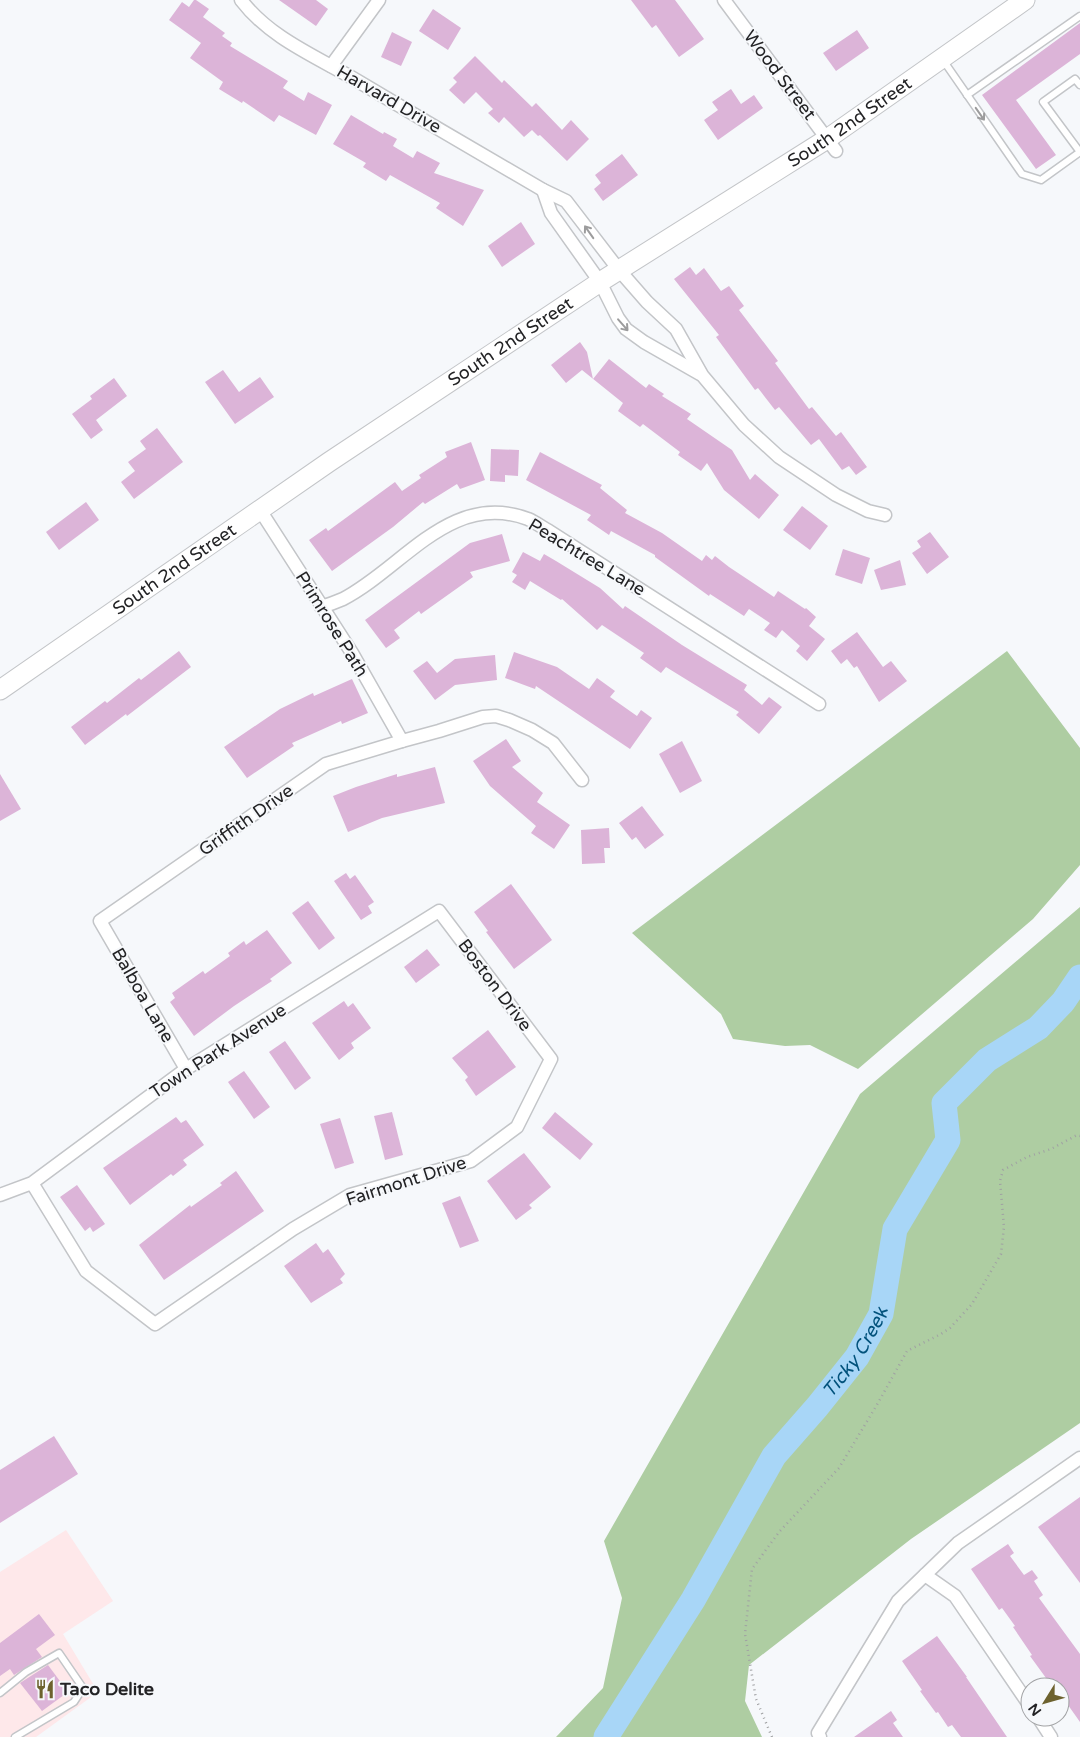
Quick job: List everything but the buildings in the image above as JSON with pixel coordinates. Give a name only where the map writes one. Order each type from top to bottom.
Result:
[{"type":"main road","name":"South 2nd Street","points":[[0,690],[345,451],[600,282],[832,145],[942,59],[1025,0]]},
{"type":"street","name":"Harvard Drive","points":[[241,0],[251,13],[278,36],[543,190],[566,201],[619,270],[647,302],[676,329],[702,376]]},
{"type":"street","points":[[331,66],[379,0]]},
{"type":"street","name":"Wood Street","points":[[724,0],[832,145]]},
{"type":"street","points":[[543,190],[551,213],[600,282],[618,318],[626,329],[644,342],[702,376],[744,426],[779,457],[836,495],[868,511],[885,515]]},
{"type":"street","name":"Primrose Path","points":[[260,510],[356,660],[402,741]]},
{"type":"street","name":"Peachtree Lane","points":[[321,607],[343,599],[380,574],[438,530],[452,522],[467,516],[482,514],[514,516],[529,520],[549,531],[819,704]]},
{"type":"street","name":"Griffith Drive","points":[[100,920],[326,764],[483,717],[496,716],[509,720],[532,730],[553,743],[582,780]]},
{"type":"street","name":"Boston Drive","points":[[439,911],[551,1059]]},
{"type":"street","name":"Town Park Avenue","points":[[0,1195],[32,1183],[186,1069],[439,911]]},
{"type":"street","name":"Balboa Lane","points":[[100,920],[186,1069]]},
{"type":"street","name":"Fairmont Drive","points":[[32,1183],[86,1271],[155,1324],[293,1229],[350,1195],[471,1162],[517,1126],[551,1059]]},
{"type":"street","points":[[819,1735],[898,1601],[958,1543],[1080,1458]]},
{"type":"street","points":[[925,1575],[955,1596],[1020,1691]]},
{"type":"lane","points":[[967,95],[1080,16]]},
{"type":"lane","points":[[942,59],[1022,174],[1041,180],[1080,152],[1043,102],[1075,79],[1080,85]]},
{"type":"lane","points":[[0,1693],[26,1672],[59,1653],[83,1688],[74,1702],[15,1737]]},
{"type":"path","points":[[772,1737],[756,1699],[745,1634],[752,1569],[779,1532],[839,1468],[907,1351],[950,1328],[972,1304],[1001,1254],[1004,1227],[1000,1180],[1003,1170],[1028,1156],[1051,1149],[1077,1135],[1080,1136]]},
{"type":"shaded area","points":[[66,1530],[113,1601],[63,1634],[98,1692],[36,1737],[0,1737],[0,1572]]},
{"type":"green space","points":[[1007,651],[1080,748],[1080,865],[1033,919],[858,1069],[810,1045],[785,1046],[733,1039],[721,1014],[632,933]]},
{"type":"green space","points":[[1080,907],[1080,1423],[911,1539],[749,1665],[745,1701],[762,1737],[556,1737],[603,1688],[622,1598],[604,1541],[860,1094]]},
{"type":"waterway","name":"Ticky Creek","points":[[606,1737],[693,1600],[774,1456],[857,1357],[881,1314],[895,1229],[948,1140],[944,1103],[987,1060],[1038,1028],[1063,1002],[1080,977]]},
{"type":"place","name":"Taco Delite","points":[[45,1689]]}]
